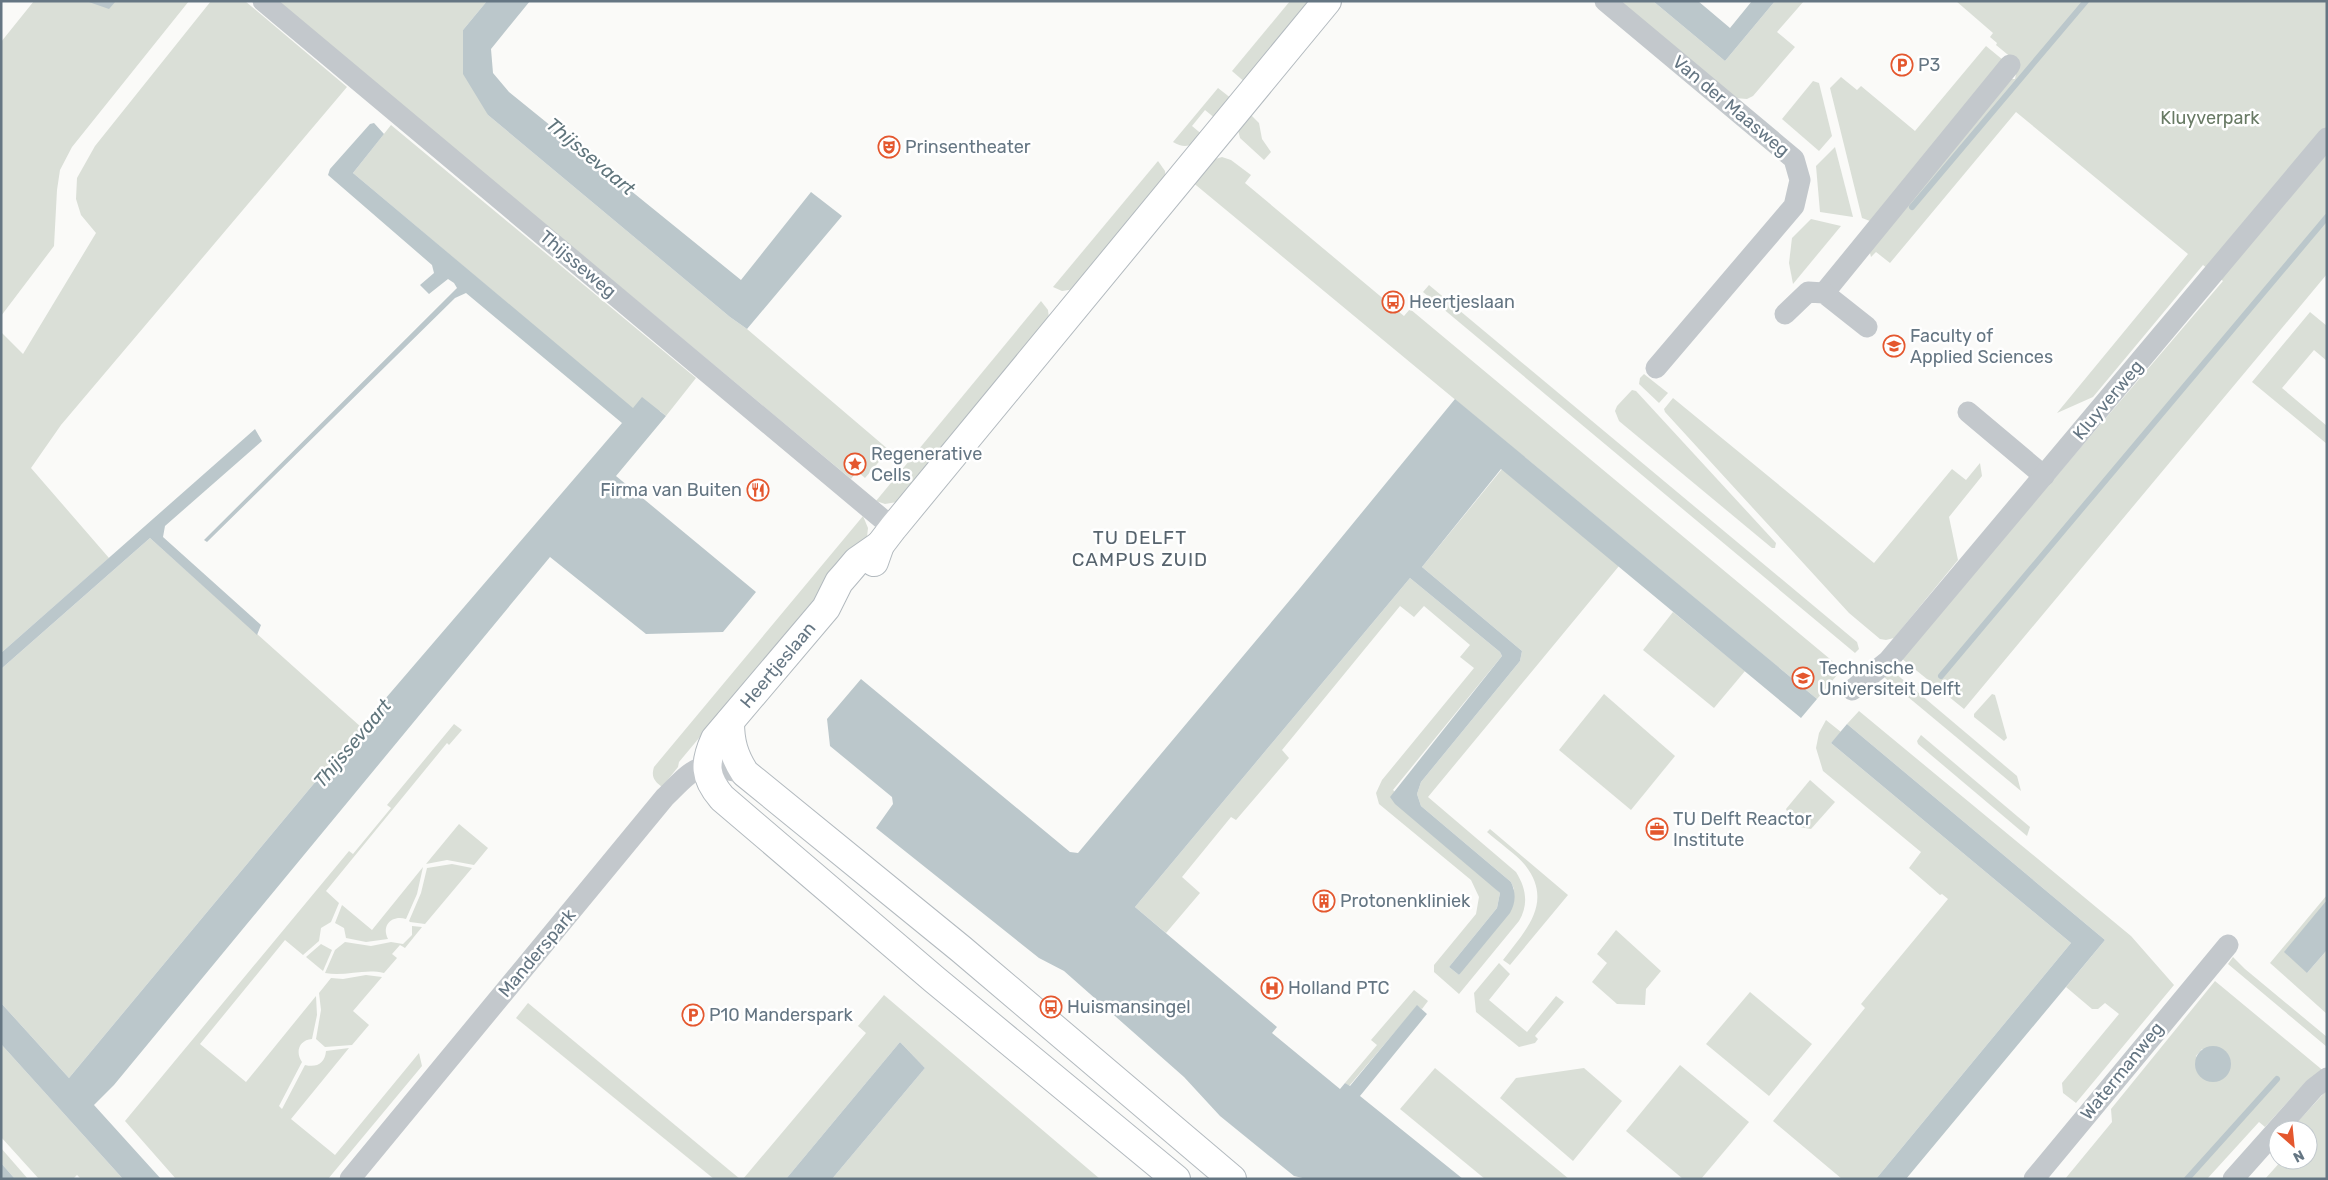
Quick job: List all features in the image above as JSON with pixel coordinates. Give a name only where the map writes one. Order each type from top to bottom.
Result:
[{"type":"street","name":"Thijsseweg","points":[[263,1],[887,536]]},
{"type":"street","name":"Heertjeslaan","points":[[706,766],[709,751],[715,739],[826,608],[839,582],[887,536],[1327,1]]},
{"type":"street","name":"Van der Maasweg","points":[[1605,1],[1794,159],[1800,180],[1794,206],[1656,368]]},
{"type":"street","points":[[1824,293],[2010,64]]},
{"type":"street","name":"Kluyverweg","points":[[1852,690],[1888,661],[2327,138]]},
{"type":"street","points":[[1785,314],[1808,292],[1824,293],[1867,327]]},
{"type":"street","points":[[1968,412],[2044,476]]},
{"type":"street","name":"Heertjeslaan","points":[[730,722],[730,740],[735,757],[744,773]]},
{"type":"street","points":[[1176,1179],[935,980],[722,798],[710,781],[706,766],[744,773],[961,949],[1232,1179]]},
{"type":"street","name":"Manderspark","points":[[350,1179],[665,797],[694,770],[706,766]]},
{"type":"street","name":"Watermanweg","points":[[2034,1179],[2228,945]]},
{"type":"street","points":[[2233,1179],[2314,1088],[2327,1078]]},
{"type":"green space","points":[[34,1],[189,1],[72,147],[60,170],[54,246],[1,316],[1,42]]},
{"type":"green space","points":[[211,1],[245,1],[347,87],[61,425],[31,468],[109,558],[1,653],[1,332],[23,354],[96,233],[81,215],[76,199],[77,178],[95,146]]},
{"type":"green space","points":[[277,1],[487,1],[463,30],[488,115],[730,317],[747,329],[889,450],[865,478],[857,471],[851,479]]},
{"type":"green space","points":[[1290,1],[1316,1],[1247,84],[1232,71]]},
{"type":"green space","points":[[1619,1],[1653,1],[1725,61],[1775,1],[1804,1],[1777,32],[1795,47],[1753,96],[1747,99],[1735,98]]},
{"type":"green space","name":"Kluyverpark","points":[[1956,1],[2327,1],[2327,274],[1964,709],[1901,658],[2223,281],[2203,265],[2093,397],[2057,413],[2188,254],[2016,112],[1890,263],[1876,252],[1871,257],[1869,249],[2010,79],[2015,79],[2018,63],[1996,45],[1997,43],[1990,37],[1993,33]]},
{"type":"green space","points":[[1986,46],[2003,60],[1870,221],[1862,218],[1830,88],[1841,77],[1857,90],[1861,86],[1915,131]]},
{"type":"green space","points":[[1813,81],[1819,83],[1832,136],[1819,151],[1782,119]]},
{"type":"green space","points":[[1218,88],[1232,99],[1216,119],[1205,110],[1192,126],[1204,136],[1186,146],[1173,142]]},
{"type":"green space","points":[[1248,112],[1259,123],[1262,139],[1271,152],[1264,160],[1240,138],[1238,130]]},
{"type":"green space","points":[[391,125],[696,378],[666,416],[660,411],[633,409],[353,173]]},
{"type":"green space","points":[[1835,147],[1853,217],[1820,212],[1816,166]]},
{"type":"green space","points":[[1222,157],[1231,160],[1251,175],[1245,183],[1404,316],[1410,309],[1842,669],[1817,699],[1191,181],[1212,160]]},
{"type":"green space","points":[[1158,161],[1165,171],[1166,181],[1075,289],[1062,291],[1053,287]]},
{"type":"green space","points":[[1811,219],[1841,226],[1793,284],[1789,263],[1792,238]]},
{"type":"green space","points":[[1429,285],[1857,642],[1859,649],[1855,653],[1423,292]]},
{"type":"green space","points":[[1041,301],[1048,310],[1049,318],[897,502],[885,504],[876,501]]},
{"type":"green space","points":[[2310,312],[2327,326],[2327,361],[2314,350],[2282,388],[2327,426],[2327,444],[2252,382]]},
{"type":"green space","points":[[1644,374],[1668,393],[1659,403],[1639,384],[1640,378]]},
{"type":"green space","points":[[1632,390],[1636,391],[1776,543],[1775,548],[1772,548],[1619,421],[1615,411],[1617,406]]},
{"type":"green space","points":[[1673,398],[1874,563],[1952,469],[1966,480],[1980,463],[1982,476],[1949,517],[1958,560],[1894,638],[1880,639],[1849,613],[1665,412],[1664,409]]},
{"type":"green space","points":[[1502,469],[1619,566],[1428,797],[1516,872],[1525,896],[1524,908],[1519,921],[1459,994],[1434,972],[1434,965],[1476,914],[1479,897],[1471,880],[1379,804],[1376,793],[1382,780],[1474,668],[1460,657],[1470,645],[1424,606],[1414,617],[1400,606],[1282,750],[1289,758],[1236,820],[1231,817],[1182,877],[1200,893],[1166,933],[1135,907],[1410,578],[1500,652],[1502,656],[1393,790],[1500,893],[1497,908],[1449,967],[1459,975],[1514,889],[1511,882],[1421,806],[1417,794],[1421,782],[1520,661],[1522,651],[1422,567]]},
{"type":"green space","points":[[863,516],[868,528],[867,537],[679,762],[678,767],[662,787],[654,779],[654,767]]},
{"type":"green space","points":[[150,538],[361,727],[69,1078],[1,1003],[1,669]]},
{"type":"green space","points":[[1673,612],[1745,671],[1714,708],[1643,650]]},
{"type":"green space","points":[[1889,673],[1895,673],[2017,776],[2021,791],[1884,677]]},
{"type":"green space","points":[[1604,694],[1675,756],[1631,810],[1559,750]]},
{"type":"green space","points":[[1992,694],[1995,695],[2007,738],[2004,741],[1974,717],[1974,714]]},
{"type":"green space","points":[[1859,711],[2131,936],[2174,985],[2076,1103],[2063,1093],[2062,1083],[2119,1014],[2105,1003],[2098,1009],[2092,1009],[2066,987],[2105,940],[1847,724]]},
{"type":"green space","points":[[1826,720],[1841,732],[1831,743],[2071,943],[1876,1179],[1842,1179],[1773,1121],[1865,1008],[1861,1004],[1948,899],[1942,894],[1940,895],[1909,868],[1921,852],[1823,771],[1816,748],[1819,733]]},
{"type":"green space","points":[[454,724],[462,730],[449,745],[447,743],[326,891],[339,903],[331,922],[321,928],[319,941],[303,955],[285,940],[200,1044],[246,1082],[316,996],[317,1015],[312,1039],[304,1042],[299,1047],[302,1062],[279,1106],[282,1109],[305,1065],[313,1066],[320,1064],[324,1059],[326,1051],[349,1048],[291,1119],[335,1155],[419,1053],[422,1066],[328,1179],[176,1179],[125,1121],[349,851],[353,854],[391,808],[387,805]]},
{"type":"green space","points":[[1921,735],[2030,827],[2027,836],[1918,744],[1917,741]]},
{"type":"green space","points":[[1810,780],[1835,802],[1811,829],[1793,826],[1786,809]]},
{"type":"green space","points":[[459,824],[488,848],[474,865],[447,860],[426,864]]},
{"type":"green space","points":[[1490,829],[1568,895],[1510,965],[1503,960],[1528,927],[1534,915],[1537,891],[1533,878],[1525,865],[1517,856],[1487,832]]},
{"type":"green space","points":[[452,864],[472,868],[425,924],[410,922],[421,893],[427,868]]},
{"type":"green space","points":[[423,867],[417,894],[406,919],[396,918],[389,922],[386,929],[388,939],[366,942],[346,938],[344,928],[335,923],[342,905],[372,930]]},
{"type":"green space","points":[[2327,895],[2307,973],[2327,950],[2327,1014],[2270,963]]},
{"type":"green space","points":[[412,926],[422,927],[405,948],[400,945],[392,954],[397,958],[384,973],[369,971],[340,974],[325,973],[335,950],[345,942],[371,946],[391,942],[403,944],[412,935]]},
{"type":"green space","points":[[1616,930],[1661,971],[1646,989],[1645,1005],[1617,1004],[1592,982],[1607,963],[1597,954]]},
{"type":"green space","points":[[321,944],[332,950],[323,971],[306,957]]},
{"type":"green space","points":[[2233,957],[2327,1037],[2327,1047],[2228,964]]},
{"type":"green space","points":[[1499,963],[1510,974],[1489,1000],[1527,1032],[1556,996],[1564,1002],[1535,1036],[1538,1039],[1535,1043],[1519,1047],[1476,1012],[1474,993]]},
{"type":"green space","points":[[366,975],[382,977],[353,1011],[369,1025],[352,1045],[325,1047],[316,1039],[321,1010],[319,993],[331,978],[343,979]]},
{"type":"green space","points":[[2215,981],[2326,1073],[2294,1095],[2271,1120],[2268,1120],[2265,1127],[2259,1122],[2207,1179],[2065,1179],[2112,1122],[2111,1109]],"holes":[[[2202,1049],[2229,1057],[2230,1066],[2220,1080],[2210,1081],[2196,1056]]]},
{"type":"green space","points":[[1414,990],[1428,1001],[1422,1009],[1417,1006],[1349,1086],[1345,1083],[1377,1045],[1371,1040]]},
{"type":"green space","points":[[1750,992],[1812,1044],[1769,1096],[1706,1044]]},
{"type":"green space","points":[[884,995],[1100,1179],[832,1179],[925,1068],[900,1042],[786,1179],[743,1179],[866,1033],[858,1026]]},
{"type":"green space","points":[[528,1003],[740,1179],[714,1179],[516,1018]]},
{"type":"green space","points":[[1,1044],[123,1179],[81,1179],[77,1175],[73,1179],[39,1179],[1,1137]]},
{"type":"green space","points":[[1680,1065],[1749,1122],[1701,1179],[1683,1179],[1626,1131]]},
{"type":"green space","points":[[1435,1068],[1569,1179],[1485,1179],[1400,1109]]},
{"type":"green space","points":[[1584,1068],[1622,1101],[1573,1161],[1500,1098],[1516,1078]]},
{"type":"green space","points":[[2327,1090],[2327,1179],[2265,1179],[2273,1170],[2318,1170],[2318,1120],[2299,1120]]},
{"type":"green space","points":[[1,1148],[28,1179],[15,1179],[1,1163]]},
{"type":"water","points":[[86,1],[116,1],[109,9]]},
{"type":"water","points":[[487,1],[530,1],[491,49],[493,73],[509,92],[741,280],[811,192],[842,216],[747,329],[730,317],[488,115],[463,74],[463,30]]},
{"type":"water","points":[[1653,1],[1698,1],[1730,28],[1752,1],[1775,1],[1725,61]]},
{"type":"water","name":"Thijssevaart","points":[[374,123],[384,134],[353,173],[633,408],[642,397],[666,416],[616,476],[756,592],[723,632],[646,634],[550,557],[114,1085],[94,1105],[161,1179],[123,1179],[1,1044],[1,1003],[69,1078],[361,727],[622,423],[466,293],[455,298],[207,542],[204,540],[457,288],[448,279],[429,294],[420,285],[434,273],[432,265],[328,175],[330,169],[370,124]]},
{"type":"water","points":[[1455,399],[1817,699],[1801,718],[1501,469],[1422,567],[1522,651],[1520,661],[1421,782],[1417,794],[1421,806],[1511,882],[1514,890],[1515,898],[1510,913],[1459,975],[1449,967],[1497,908],[1500,893],[1395,804],[1390,797],[1502,656],[1500,652],[1410,578],[1135,907],[1277,1027],[1272,1033],[1340,1089],[1345,1083],[1350,1086],[1417,1005],[1427,1014],[1360,1096],[1463,1179],[1307,1179],[1294,1176],[1220,1116],[1184,1077],[1064,971],[1039,958],[876,828],[893,804],[892,797],[830,746],[827,719],[861,679],[1070,852],[1078,853]]},
{"type":"water","points":[[255,429],[262,441],[165,526],[163,537],[261,625],[257,635],[150,538],[1,669],[1,653]]},
{"type":"water","points":[[1847,724],[2105,940],[1906,1179],[1876,1179],[2071,943],[1831,743]]},
{"type":"water","points":[[2327,900],[2327,950],[2307,973],[2284,952]]},
{"type":"water","points":[[900,1042],[925,1068],[832,1179],[786,1179]]},
{"type":"water","points":[[2213,1046],[2226,1051],[2231,1064],[2226,1077],[2213,1082],[2200,1077],[2195,1064],[2200,1051]]},
{"type":"water","points":[[1,1163],[15,1179],[1,1179]]},
{"type":"waterway","points":[[1912,207],[2086,1]]},
{"type":"waterway","points":[[1941,676],[2327,217]]},
{"type":"waterway","points":[[2187,1179],[2277,1079]]},
{"type":"place","name":"P3","points":[[1902,65]]},
{"type":"place","name":"Prinsentheater","points":[[889,147]]},
{"type":"place","name":"Heertjeslaan","points":[[1393,302]]},
{"type":"place","name":"Faculty of Applied Sciences","points":[[1894,346]]},
{"type":"place","name":"Regenerative Cells","points":[[855,464]]},
{"type":"place","name":"Firma van Buiten","points":[[758,490]]},
{"type":"place","name":"Technische Universiteit Delft","points":[[1803,678]]},
{"type":"place","name":"TU Delft Reactor Institute","points":[[1657,829]]},
{"type":"place","name":"Protonenkliniek","points":[[1324,901]]},
{"type":"place","name":"Holland PTC","points":[[1272,988]]},
{"type":"place","name":"Huismansingel","points":[[1051,1007]]},
{"type":"place","name":"P10 Manderspark","points":[[693,1015]]},
{"type":"district","name":"TU DELFT CAMPUS ZUID","points":[[1140,548]]}]
